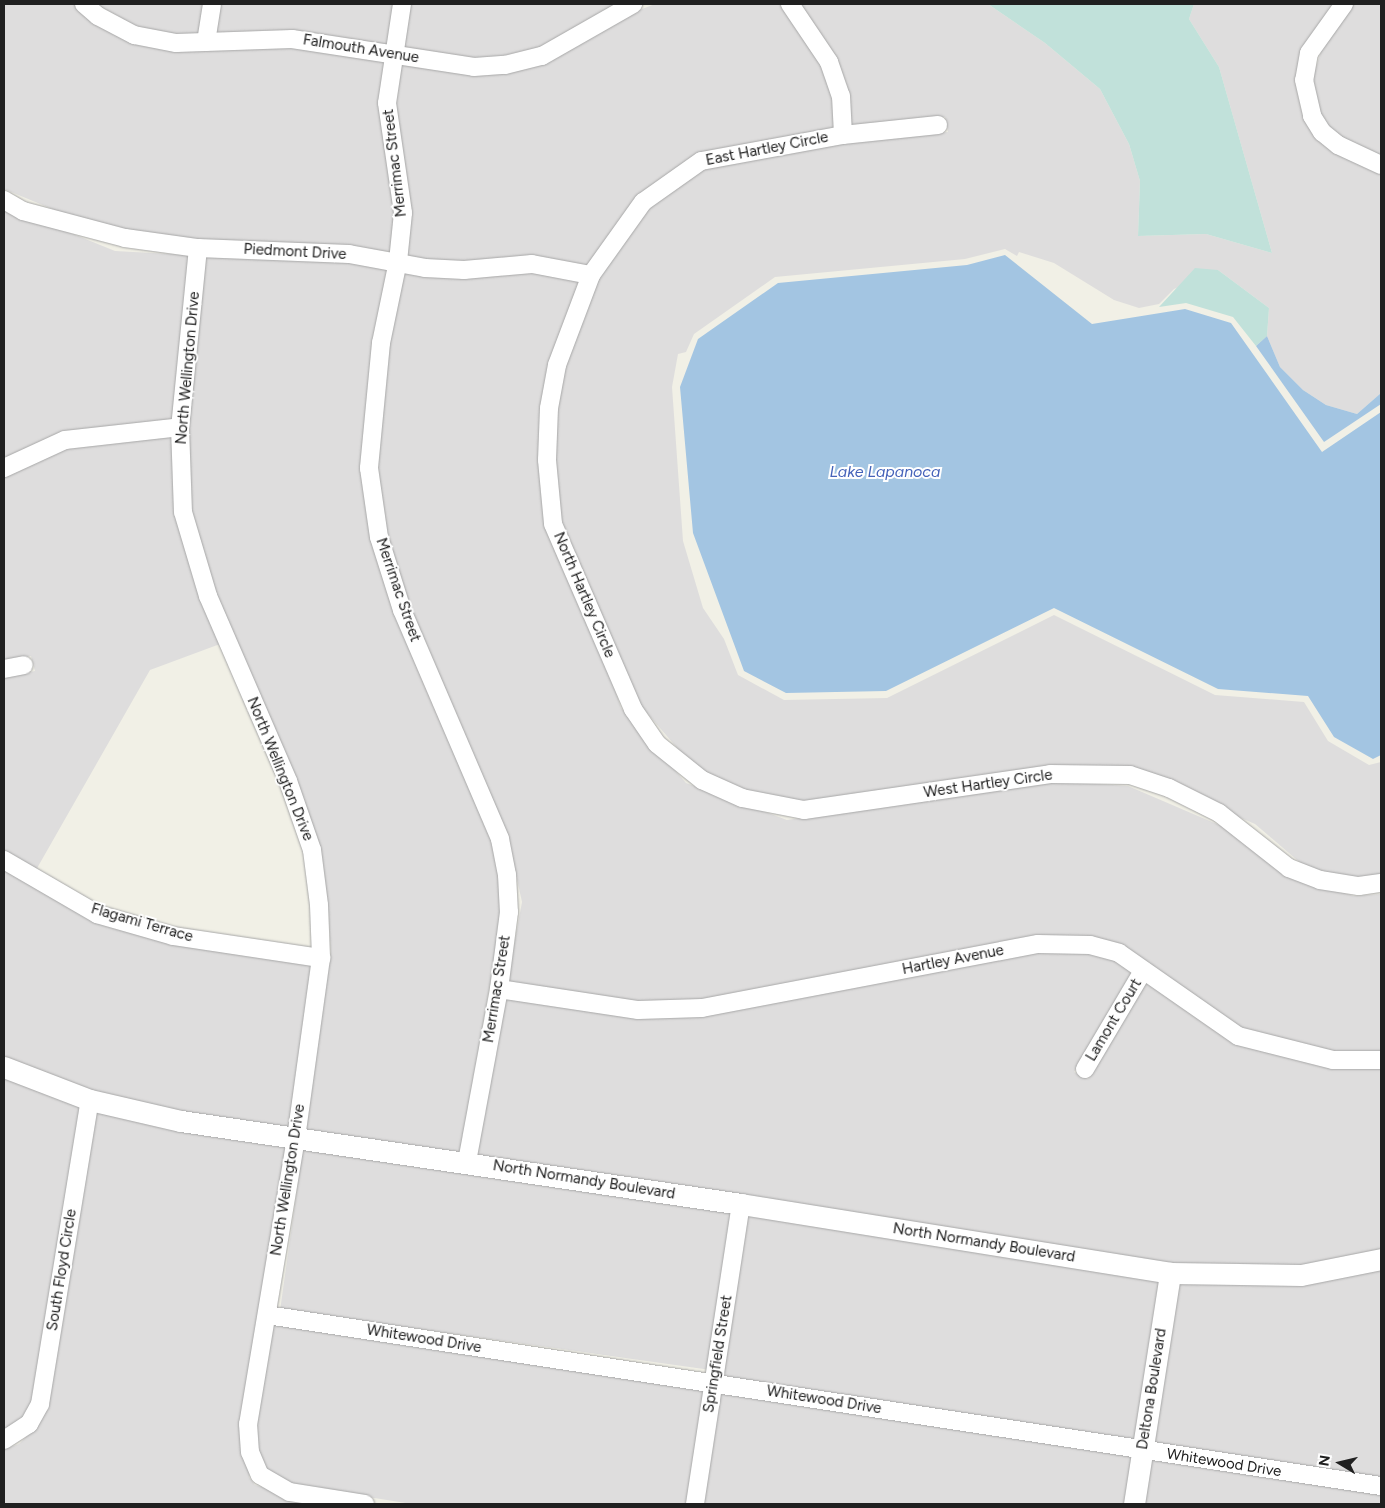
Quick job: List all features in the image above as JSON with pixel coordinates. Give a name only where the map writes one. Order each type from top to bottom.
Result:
[{"type":"street","name":"Falmouth Avenue","points":[[84,4],[98,16],[134,34],[176,43],[292,39],[474,67],[505,65],[542,56],[633,4]]},
{"type":"street","points":[[206,42],[212,4]]},
{"type":"street","name":"Merrimac Street","points":[[402,4],[387,103],[403,212],[398,261],[380,343],[369,468],[379,537],[402,610],[500,839],[509,912],[499,989],[467,1162]]},
{"type":"street","points":[[790,4],[829,62],[841,96],[843,135]]},
{"type":"street","points":[[1344,4],[1309,53],[1304,80],[1312,116],[1322,132],[1338,145],[1381,165]]},
{"type":"street","name":"East Hartley Circle","points":[[591,275],[642,202],[701,161],[843,135],[938,125]]},
{"type":"street","name":"Piedmont Drive","points":[[4,200],[23,211],[125,238],[198,248],[349,254],[398,261],[425,268],[464,270],[532,264],[591,275]]},
{"type":"street","name":"North Wellington Drive","points":[[198,248],[180,427],[183,512],[208,596],[288,781],[312,850],[320,905],[321,958],[296,1138],[248,1424],[250,1452],[260,1475],[290,1492],[365,1504]]},
{"type":"street","name":"North Hartley Circle","points":[[591,275],[557,364],[549,408],[548,478],[553,524],[633,709]]},
{"type":"street","points":[[4,468],[65,440],[180,427]]},
{"type":"street","points":[[4,669],[24,665]]},
{"type":"street","name":"West Hartley Circle","points":[[633,709],[665,750],[702,780],[742,798],[804,810],[1050,774],[1130,775],[1170,788],[1219,813],[1289,868],[1320,880],[1358,886],[1381,883]]},
{"type":"street","name":"Flagami Terrace","points":[[4,860],[97,914],[173,936],[321,958]]},
{"type":"street","name":"Hartley Avenue","points":[[499,989],[638,1010],[702,1008],[1038,944],[1090,945],[1119,953],[1238,1036],[1333,1060],[1381,1060]]},
{"type":"street","name":"Lamont Court","points":[[1085,1069],[1143,971]]},
{"type":"street","name":"North Normandy Boulevard","points":[[4,1067],[90,1100],[180,1121],[741,1204],[1170,1273],[1301,1275],[1381,1259]]},
{"type":"street","name":"South Floyd Circle","points":[[11,1437],[29,1424],[40,1404],[90,1100]]},
{"type":"street","name":"Springfield Street","points":[[695,1504],[741,1204]]},
{"type":"street","name":"Deltona Boulevard","points":[[1134,1504],[1170,1273]]},
{"type":"street","name":"Whitewood Drive","points":[[267,1315],[1381,1486]]},
{"type":"shaded area","points":[[4,4],[73,4],[92,21],[213,51],[292,46],[385,61],[379,103],[395,212],[390,252],[349,247],[120,237],[4,189]]},
{"type":"shaded area","points":[[96,4],[204,4],[199,35],[176,35],[137,27]]},
{"type":"shaded area","points":[[221,4],[394,4],[387,46],[292,31],[216,33]]},
{"type":"shaded area","points":[[411,4],[615,4],[538,49],[503,57],[474,59],[404,48]]},
{"type":"shaded area","points":[[655,4],[781,4],[821,65],[832,97],[834,128],[699,153],[587,266],[426,261],[407,255],[412,212],[396,104],[402,63],[475,74]]},
{"type":"shaded area","points":[[800,4],[988,4],[1045,43],[1100,89],[1129,144],[1140,181],[1138,236],[1206,234],[1272,253],[1219,67],[1189,19],[1194,4],[1333,4],[1301,50],[1295,81],[1303,117],[1332,150],[1381,173],[1381,393],[1357,414],[1326,405],[1303,390],[1280,367],[1267,336],[1269,308],[1218,270],[1174,289],[1159,304],[1139,308],[1114,300],[1054,263],[1019,252],[1017,256],[1005,249],[965,259],[775,277],[694,334],[686,352],[678,354],[672,387],[683,541],[703,608],[724,639],[738,675],[784,700],[887,698],[1054,615],[1215,695],[1304,702],[1328,741],[1369,765],[1381,762],[1381,880],[1357,882],[1303,865],[1255,824],[1134,772],[786,805],[698,772],[641,706],[561,522],[555,460],[558,409],[565,367],[599,278],[649,208],[705,168],[851,141],[948,132],[945,117],[851,126],[837,60]]},
{"type":"shaded area","points":[[988,4],[1194,4],[1189,19],[1219,67],[1272,253],[1206,234],[1138,236],[1140,181],[1129,144],[1100,89],[1045,43]]},
{"type":"shaded area","points":[[1354,4],[1381,4],[1381,157],[1342,139],[1329,128],[1320,113],[1312,80],[1323,45]]},
{"type":"shaded area","points":[[4,206],[115,251],[189,255],[172,421],[4,459]]},
{"type":"shaded area","points":[[206,256],[348,262],[388,267],[372,341],[361,468],[492,841],[505,900],[460,1153],[305,1132],[331,952],[328,905],[321,849],[296,778],[216,594],[192,511],[189,427]]},
{"type":"shaded area","points":[[1195,268],[1218,270],[1269,308],[1267,336],[1256,346],[1233,317],[1186,303],[1159,307]]},
{"type":"shaded area","points":[[405,270],[532,272],[580,280],[549,362],[538,461],[621,708],[686,783],[787,820],[1051,781],[1128,786],[1247,837],[1296,879],[1354,896],[1381,894],[1381,1052],[1334,1052],[1242,1029],[1090,938],[701,1000],[638,1003],[507,983],[522,902],[508,838],[410,608],[387,536],[378,468],[389,344]]},
{"type":"shaded area","points":[[172,436],[220,644],[150,670],[36,870],[4,851],[4,677],[35,671],[31,656],[4,661],[4,476],[68,448]]},
{"type":"shaded area","points":[[4,868],[51,897],[312,964],[288,1130],[182,1113],[92,1093],[4,1059]]},
{"type":"shaded area","points":[[1040,951],[1089,953],[1115,960],[1132,973],[1074,1072],[1088,1079],[1146,982],[1233,1041],[1381,1067],[1381,1252],[1298,1267],[1171,1266],[477,1156],[505,997],[637,1018]]},
{"type":"shaded area","points":[[4,1076],[80,1105],[32,1402],[22,1419],[4,1432]]},
{"type":"shaded area","points":[[97,1110],[286,1144],[259,1314],[249,1477],[255,1485],[318,1504],[4,1504],[4,1449],[19,1444],[36,1427]]},
{"type":"shaded area","points":[[303,1147],[732,1207],[709,1370],[280,1309]]},
{"type":"shaded area","points":[[748,1212],[1161,1277],[1135,1441],[722,1376]]},
{"type":"shaded area","points":[[1381,1267],[1381,1478],[1152,1444],[1178,1281]]},
{"type":"shaded area","points":[[274,1324],[704,1389],[686,1504],[412,1504],[293,1485],[267,1470],[258,1451],[257,1425]]},
{"type":"shaded area","points":[[720,1391],[1133,1456],[1126,1504],[703,1504]]},
{"type":"shaded area","points":[[1150,1459],[1381,1493],[1381,1504],[1143,1504]]},
{"type":"water","name":"Lake Lapanoca","points":[[1005,255],[1092,324],[1185,309],[1231,323],[1322,452],[1381,412],[1381,755],[1373,759],[1334,737],[1308,696],[1218,689],[1054,608],[886,691],[786,693],[744,671],[693,533],[680,387],[698,339],[778,283],[967,265]]},
{"type":"water","points":[[1267,336],[1280,367],[1303,390],[1326,405],[1357,414],[1381,393],[1381,404],[1324,442],[1256,346]]}]
